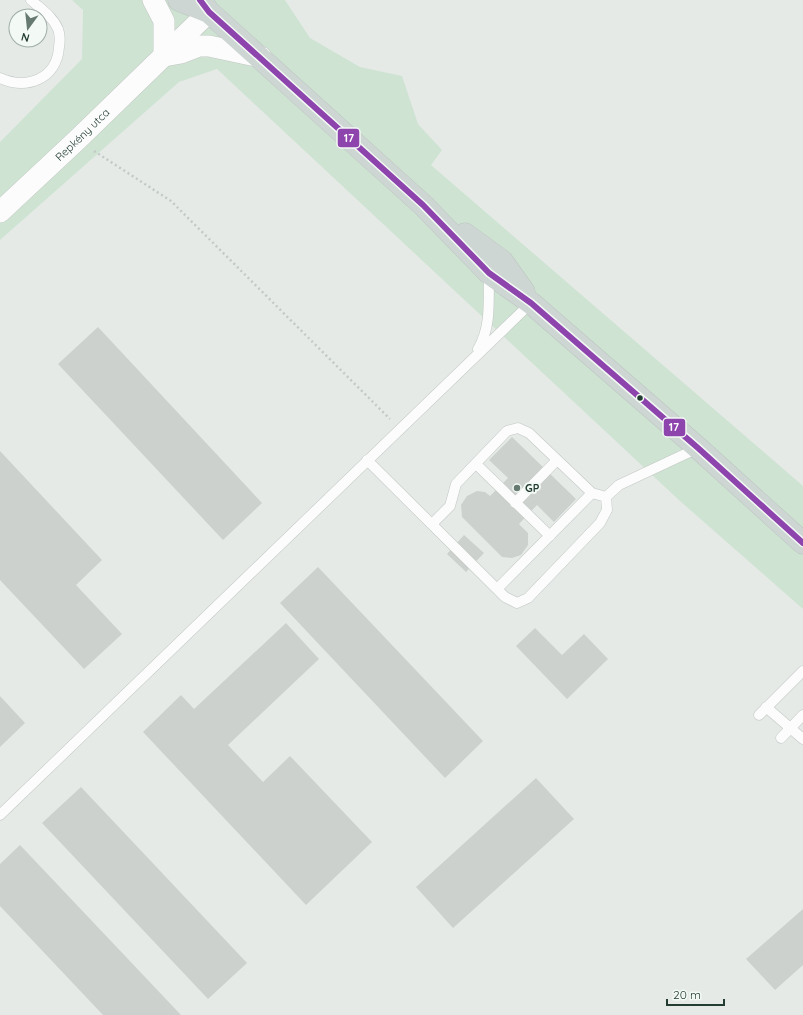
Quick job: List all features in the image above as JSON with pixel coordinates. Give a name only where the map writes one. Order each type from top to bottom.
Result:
[{"type":"main road","points":[[179,0],[205,6],[423,205],[489,273],[532,303],[698,448],[803,543]]},
{"type":"main road","points":[[423,205],[502,261],[532,303]]},
{"type":"street","points":[[153,0],[164,21],[164,56],[181,53],[199,46],[209,46],[261,57]]},
{"type":"street","name":"Repkény utca","points":[[0,212],[164,56],[205,6]]},
{"type":"lane","points":[[0,78],[14,82],[32,82],[41,78],[56,62],[59,52],[59,30],[52,18],[31,0]]},
{"type":"lane","points":[[472,359],[483,341],[488,322],[489,273]]},
{"type":"lane","points":[[0,815],[367,460],[532,303]]},
{"type":"lane","points":[[432,524],[450,506],[456,484],[507,431],[518,428],[529,433],[592,493],[606,497]]},
{"type":"lane","points":[[606,497],[619,485],[698,448]]},
{"type":"lane","points":[[367,460],[505,597],[517,603],[528,598],[600,523],[607,510],[606,497]]},
{"type":"lane","points":[[515,503],[557,460]]},
{"type":"lane","points":[[476,464],[550,536]]},
{"type":"lane","points":[[497,589],[592,493]]},
{"type":"lane","points":[[759,715],[803,671]]},
{"type":"lane","points":[[766,707],[803,739]]},
{"type":"lane","points":[[781,738],[803,715]]},
{"type":"path","points":[[77,140],[171,201],[400,429]]},
{"type":"green space","points":[[72,0],[285,0],[310,38],[360,67],[402,76],[418,124],[442,150],[431,165],[803,486],[803,609],[680,501],[217,69],[179,82],[0,240],[0,142],[82,59],[83,10]]},
{"type":"building","points":[[98,327],[262,503],[223,540],[58,364]]},
{"type":"building","points":[[512,437],[576,499],[554,522],[537,505],[519,524],[528,533],[528,545],[521,555],[512,558],[502,557],[462,517],[461,505],[467,496],[477,491],[485,492],[490,496],[508,478],[489,460]]},
{"type":"building","points":[[0,451],[102,560],[76,585],[122,634],[84,669],[0,580]]},
{"type":"building","points":[[464,535],[484,553],[466,572],[447,554]]},
{"type":"building","points":[[318,567],[483,741],[445,778],[280,603]]},
{"type":"building","points":[[286,623],[319,659],[228,745],[263,782],[290,756],[372,842],[306,905],[143,732],[181,695],[194,709]]},
{"type":"building","points":[[535,628],[562,655],[584,634],[608,659],[567,699],[516,646]]},
{"type":"building","points":[[0,696],[25,723],[0,747]]},
{"type":"building","points":[[536,778],[574,819],[453,928],[416,887]]},
{"type":"building","points":[[81,787],[247,963],[208,999],[42,823]]},
{"type":"building","points":[[20,845],[181,1015],[103,1015],[0,906],[0,864]]},
{"type":"building","points":[[803,909],[803,965],[775,990],[746,959]]},
{"type":"transit line","name":"17","points":[[200,0],[209,12],[423,205],[489,273],[531,303],[698,448],[803,543]]},
{"type":"place","name":"GP","points":[[517,488]]}]
